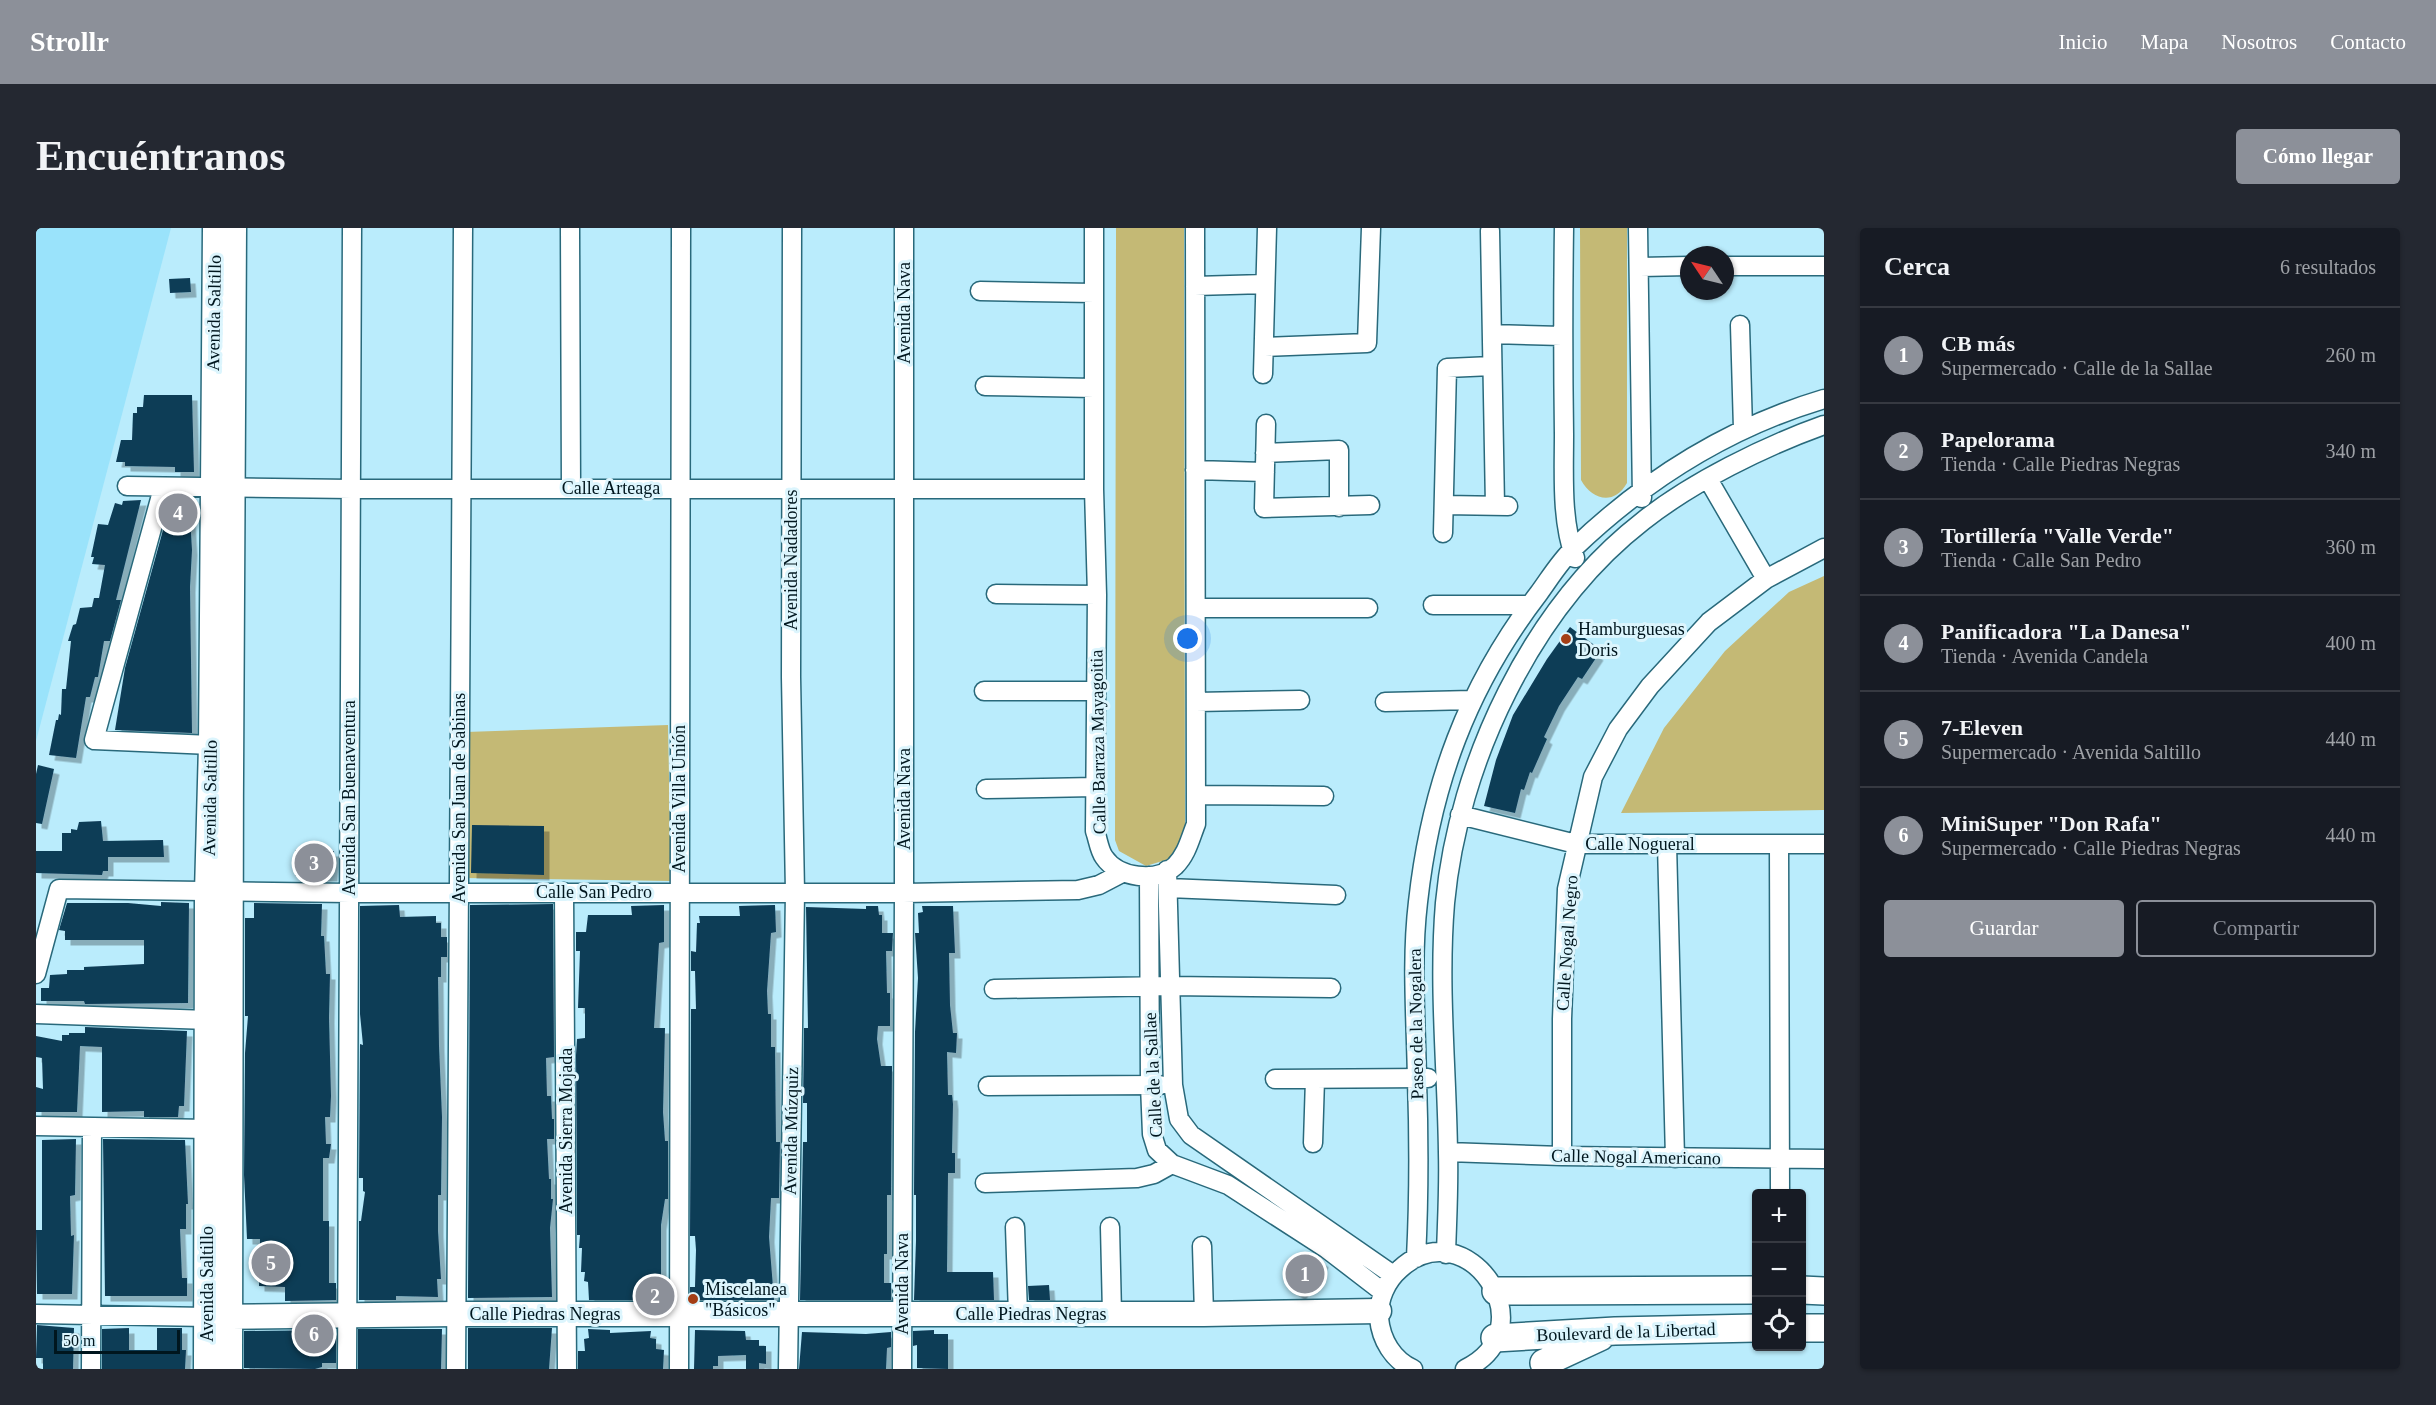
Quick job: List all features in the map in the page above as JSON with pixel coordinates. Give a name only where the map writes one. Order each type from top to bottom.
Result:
[{"type":"main road","points":[[1496,1291],[1752,1290]]},
{"type":"main road","points":[[1806,1290],[1824,1291]]},
{"type":"main road","name":"Boulevard de la Libertad","points":[[1495,1338],[1615,1331],[1752,1328]]},
{"type":"main road","points":[[1806,1328],[1824,1328]]},
{"type":"main road","points":[[1544,1363],[1615,1331]]},
{"type":"street","name":"Avenida Saltillo","points":[[215,228],[232,750],[208,1020],[208,1129],[218,1316],[230,1369]]},
{"type":"street","name":"Avenida Saltillo","points":[[206,1369],[218,1316],[218,892],[211,745],[234,228]]},
{"type":"street","name":"Avenida San Buenaventura","points":[[347,1369],[352,228]]},
{"type":"street","name":"Avenida San Juan de Sabinas","points":[[456,1369],[463,228]]},
{"type":"street","points":[[570,228],[571,488]]},
{"type":"street","name":"Avenida Villa Unión","points":[[679,1369],[681,228]]},
{"type":"street","name":"Avenida Nadadores","points":[[792,228],[795,892]]},
{"type":"street","name":"Avenida Nava","points":[[902,1369],[904,228]]},
{"type":"street","name":"Calle Barraza Mayagoitia","points":[[1094,228],[1094,489],[1097,595],[1095,831],[1103,856],[1122,873]]},
{"type":"street","points":[[1122,873],[1149,876],[1173,867],[1187,850],[1196,824],[1195,228]]},
{"type":"street","points":[[1263,374],[1267,228]]},
{"type":"street","points":[[1265,347],[1367,343],[1371,228]]},
{"type":"street","points":[[1563,228],[1562,336],[1566,503],[1572,549],[1582,577]]},
{"type":"street","points":[[1638,228],[1643,521]]},
{"type":"street","points":[[1444,505],[1501,506],[1492,366],[1490,231]]},
{"type":"street","points":[[1640,267],[1680,266]]},
{"type":"street","points":[[1734,266],[1824,266]]},
{"type":"street","points":[[1196,286],[1265,284]]},
{"type":"street","points":[[980,291],[1094,293]]},
{"type":"street","points":[[1740,324],[1743,429]]},
{"type":"street","points":[[1492,334],[1562,336]]},
{"type":"street","points":[[1443,533],[1447,368],[1492,366]]},
{"type":"street","points":[[985,386],[1094,388]]},
{"type":"street","name":"Paseo de la Nogalera","points":[[1416,1258],[1420,1193],[1413,992],[1417,903],[1432,811],[1449,755],[1472,700],[1497,653],[1572,549],[1642,489],[1680,464],[1743,429],[1782,411],[1824,399]]},
{"type":"street","points":[[1266,424],[1264,508],[1370,505]]},
{"type":"street","name":"Paseo de la Nogalera","points":[[1446,1254],[1448,1152],[1444,1076],[1445,902],[1460,815],[1480,753],[1503,700],[1550,617],[1582,577],[1643,521],[1708,479],[1789,438],[1824,425]]},
{"type":"street","points":[[1265,453],[1339,450],[1339,507]]},
{"type":"street","points":[[1195,470],[1265,472]]},
{"type":"street","points":[[1708,479],[1766,579]]},
{"type":"street","name":"Calle Arteaga","points":[[127,486],[351,489],[1094,489]]},
{"type":"street","points":[[163,488],[94,740],[211,745]]},
{"type":"street","name":"Calle Nogal Negro","points":[[1562,1156],[1562,1019],[1567,890],[1593,777],[1618,729],[1650,686],[1709,622],[1766,579],[1824,548]]},
{"type":"street","points":[[996,594],[1097,595]]},
{"type":"street","points":[[1433,605],[1530,605]]},
{"type":"street","points":[[1196,608],[1368,608]]},
{"type":"street","points":[[984,691],[1096,691]]},
{"type":"street","points":[[1196,702],[1299,700]]},
{"type":"street","points":[[1385,702],[1472,700]]},
{"type":"street","points":[[987,789],[1095,787]]},
{"type":"street","points":[[1196,795],[1324,796]]},
{"type":"street","name":"Calle Nogueral","points":[[1460,815],[1576,844],[1824,844]]},
{"type":"street","points":[[1667,844],[1676,1158]]},
{"type":"street","points":[[1779,844],[1780,1189]]},
{"type":"street","name":"Calle de la Sallae","points":[[1167,870],[1173,1085],[1179,1119],[1191,1135],[1239,1170],[1393,1275]]},
{"type":"street","name":"Calle San Pedro","points":[[36,974],[59,889],[349,893],[904,893],[1078,890],[1098,885],[1122,873]]},
{"type":"street","name":"Calle de la Sallae","points":[[1149,876],[1152,1134],[1157,1150],[1172,1164]]},
{"type":"street","points":[[1167,888],[1336,895]]},
{"type":"street","name":"Avenida Sierra Mojada","points":[[564,892],[567,1369]]},
{"type":"street","name":"Avenida Múzquiz","points":[[788,1369],[795,892]]},
{"type":"street","points":[[994,989],[1170,986],[1331,988]]},
{"type":"street","points":[[36,1014],[208,1020]]},
{"type":"street","points":[[1275,1079],[1417,1079],[1444,1076]]},
{"type":"street","points":[[1313,1143],[1315,1079]]},
{"type":"street","points":[[988,1086],[1173,1085]]},
{"type":"street","points":[[36,1126],[208,1129]]},
{"type":"street","points":[[91,1369],[92,1127]]},
{"type":"street","name":"Calle Nogal Americano","points":[[1448,1152],[1562,1156],[1824,1159]]},
{"type":"street","points":[[985,1183],[1137,1178],[1154,1174],[1172,1164],[1228,1185],[1327,1249],[1381,1301]]},
{"type":"street","points":[[1228,1185],[1239,1170]]},
{"type":"street","points":[[1015,1227],[1017,1314]]},
{"type":"street","points":[[1110,1227],[1112,1314]]},
{"type":"street","points":[[1202,1246],[1204,1314]]},
{"type":"street","points":[[1413,1369],[1393,1361],[1380,1326],[1381,1301],[1393,1275],[1416,1258],[1446,1254],[1470,1262],[1490,1279],[1496,1291],[1500,1314],[1495,1338],[1489,1349],[1470,1368]]},
{"type":"street","name":"Calle Piedras Negras","points":[[36,1314],[91,1316],[1204,1314],[1381,1301]]},
{"type":"shaded area","points":[[36,228],[171,228],[36,741]]},
{"type":"shaded area","points":[[1116,228],[1184,228],[1185,828],[1169,859],[1146,866],[1119,851],[1115,840]]},
{"type":"shaded area","points":[[1580,228],[1627,228],[1627,483],[1616,495],[1603,498],[1591,492],[1581,480]]},
{"type":"shaded area","points":[[1824,576],[1824,810],[1621,813],[1664,728],[1725,651],[1789,592]]},
{"type":"shaded area","points":[[668,725],[671,881],[466,878],[466,732]]},
{"type":"building","points":[[190,278],[191,292],[170,293],[169,279]]},
{"type":"building","points":[[144,395],[192,395],[194,472],[175,472],[175,467],[125,466],[125,462],[116,462],[121,440],[132,440],[133,413],[137,413],[137,407],[143,407]]},
{"type":"building","points":[[141,500],[116,600],[121,600],[110,641],[104,641],[98,677],[95,677],[90,697],[86,697],[76,758],[49,755],[56,720],[59,714],[61,715],[62,689],[66,689],[71,641],[68,641],[73,625],[76,624],[80,608],[92,607],[94,598],[99,598],[105,565],[92,564],[94,557],[91,557],[98,524],[108,525],[115,503],[122,505],[123,501]]},
{"type":"building","points":[[189,500],[192,550],[190,587],[192,733],[115,730],[125,668],[171,501]]},
{"type":"building","points":[[1570,627],[1597,647],[1594,652],[1598,655],[1582,679],[1578,677],[1559,706],[1544,737],[1547,739],[1532,773],[1530,772],[1524,790],[1521,789],[1515,813],[1484,806],[1496,760],[1513,715],[1547,659]]},
{"type":"building","points":[[38,765],[54,769],[42,824],[36,823]]},
{"type":"building","points":[[101,821],[103,841],[163,840],[164,857],[108,857],[108,871],[103,871],[102,875],[36,873],[36,851],[62,851],[62,833],[71,833],[71,829],[77,830],[79,822]]},
{"type":"building","points":[[472,825],[544,826],[544,875],[471,873]]},
{"type":"building","points":[[295,850],[334,851],[332,876],[295,876]]},
{"type":"building","points":[[161,902],[189,903],[188,1003],[85,1004],[84,1001],[41,1001],[41,988],[49,988],[50,975],[67,974],[67,970],[84,970],[84,967],[144,964],[144,940],[65,940],[65,931],[59,930],[67,903],[128,903],[161,906]]},
{"type":"building","points":[[254,903],[322,904],[321,936],[324,936],[326,974],[330,974],[331,1096],[330,1117],[325,1117],[326,1144],[331,1144],[329,1158],[323,1158],[323,1221],[329,1221],[329,1283],[336,1283],[336,1300],[285,1301],[285,1287],[259,1286],[260,1239],[247,1239],[244,1175],[245,1053],[248,1016],[245,1016],[245,918],[254,918]]},
{"type":"building","points":[[553,904],[554,1057],[546,1058],[547,1096],[551,1096],[552,1119],[554,1119],[554,1139],[547,1139],[551,1199],[553,1199],[550,1228],[552,1297],[468,1298],[470,905]]},
{"type":"building","points":[[399,905],[400,917],[436,916],[436,923],[441,923],[441,937],[447,937],[447,957],[441,957],[441,977],[438,977],[442,1117],[441,1195],[438,1195],[441,1279],[437,1279],[438,1297],[396,1296],[396,1300],[359,1300],[359,1221],[361,1221],[365,1192],[363,1191],[363,1178],[359,1178],[360,1044],[363,1045],[360,1014],[360,906]]},
{"type":"building","points":[[664,905],[664,942],[659,943],[654,1028],[665,1028],[663,1112],[665,1141],[668,1141],[668,1199],[665,1199],[661,1225],[661,1300],[589,1300],[588,1282],[584,1281],[585,1272],[581,1272],[580,1235],[577,1235],[576,1055],[577,1039],[585,1038],[585,1008],[578,1008],[580,951],[576,951],[576,932],[586,932],[588,915],[632,915],[631,906]]},
{"type":"building","points":[[775,905],[776,932],[771,933],[767,991],[768,1014],[771,1014],[771,1047],[775,1047],[776,1142],[780,1142],[779,1198],[771,1198],[769,1237],[774,1300],[690,1300],[690,1287],[695,1287],[696,1250],[695,1236],[690,1236],[691,1009],[696,1009],[695,971],[691,971],[691,951],[696,952],[697,923],[700,923],[699,916],[740,916],[739,906]]},
{"type":"building","points":[[866,906],[878,906],[879,915],[882,915],[882,933],[893,933],[892,951],[886,951],[890,1026],[878,1026],[877,1039],[881,1066],[892,1066],[891,1195],[887,1195],[887,1254],[884,1254],[884,1283],[891,1283],[891,1300],[800,1300],[803,1142],[807,1142],[807,1103],[803,1103],[804,1028],[808,1028],[806,907],[866,909]]},
{"type":"building","points":[[922,906],[953,906],[955,953],[949,953],[950,1005],[953,1033],[957,1033],[956,1053],[947,1052],[948,1095],[952,1095],[953,1104],[952,1153],[955,1153],[955,1173],[948,1173],[947,1272],[993,1272],[994,1300],[914,1300],[915,1032],[918,978],[915,933],[919,933],[918,913],[923,912]]},
{"type":"building","points":[[85,1027],[187,1031],[184,1106],[179,1106],[178,1117],[144,1117],[144,1111],[102,1112],[102,1047],[80,1046],[77,1112],[36,1112],[36,1087],[43,1089],[42,1058],[36,1057],[36,1036],[62,1041],[62,1035],[85,1033]]},
{"type":"building","points":[[76,1139],[75,1195],[70,1196],[71,1236],[74,1235],[72,1294],[37,1294],[36,1230],[42,1230],[42,1140]]},
{"type":"building","points":[[103,1139],[185,1140],[188,1204],[186,1204],[186,1229],[180,1229],[182,1278],[187,1278],[187,1296],[105,1296]]},
{"type":"building","points":[[1310,1253],[1323,1262],[1300,1295],[1287,1286]]},
{"type":"building","points":[[1049,1285],[1050,1300],[1029,1300],[1028,1286]]},
{"type":"building","points":[[37,1325],[74,1328],[73,1369],[43,1369],[43,1358],[36,1358]]},
{"type":"building","points":[[129,1328],[129,1350],[157,1350],[157,1328],[182,1328],[182,1350],[186,1350],[185,1369],[102,1369],[102,1329]]},
{"type":"building","points":[[468,1328],[552,1328],[549,1369],[468,1369]]},
{"type":"building","points":[[358,1329],[442,1329],[441,1369],[358,1369]]},
{"type":"building","points":[[588,1329],[610,1330],[610,1333],[651,1331],[650,1338],[656,1339],[656,1349],[664,1350],[663,1369],[578,1369],[578,1351],[585,1351],[584,1339],[589,1338]]},
{"type":"building","points":[[336,1330],[336,1363],[322,1363],[322,1367],[315,1369],[244,1368],[244,1331]]},
{"type":"building","points":[[695,1330],[745,1331],[746,1340],[759,1340],[759,1346],[766,1346],[766,1364],[759,1363],[759,1369],[746,1369],[746,1355],[718,1356],[718,1366],[713,1366],[713,1369],[694,1369]]},
{"type":"building","points":[[934,1330],[934,1334],[948,1334],[948,1369],[917,1368],[917,1345],[913,1346],[913,1331]]},
{"type":"building","points":[[802,1332],[866,1334],[891,1332],[891,1347],[887,1348],[886,1369],[799,1369]]},
{"type":"place","name":"Panificadora \"La Danesa\"","points":[[178,513]]},
{"type":"place","name":"Hamburguesas Doris","points":[[1566,639]]},
{"type":"place","name":"Tortillería \"Valle Verde\"","points":[[314,863]]},
{"type":"place","name":"7-Eleven","points":[[271,1263]]},
{"type":"place","name":"CB más","points":[[1305,1274]]},
{"type":"place","name":"Papelorama","points":[[655,1296]]},
{"type":"place","name":"Miscelanea \"Básicos\"","points":[[693,1299]]},
{"type":"place","name":"MiniSuper \"Don Rafa\"","points":[[314,1334]]}]
